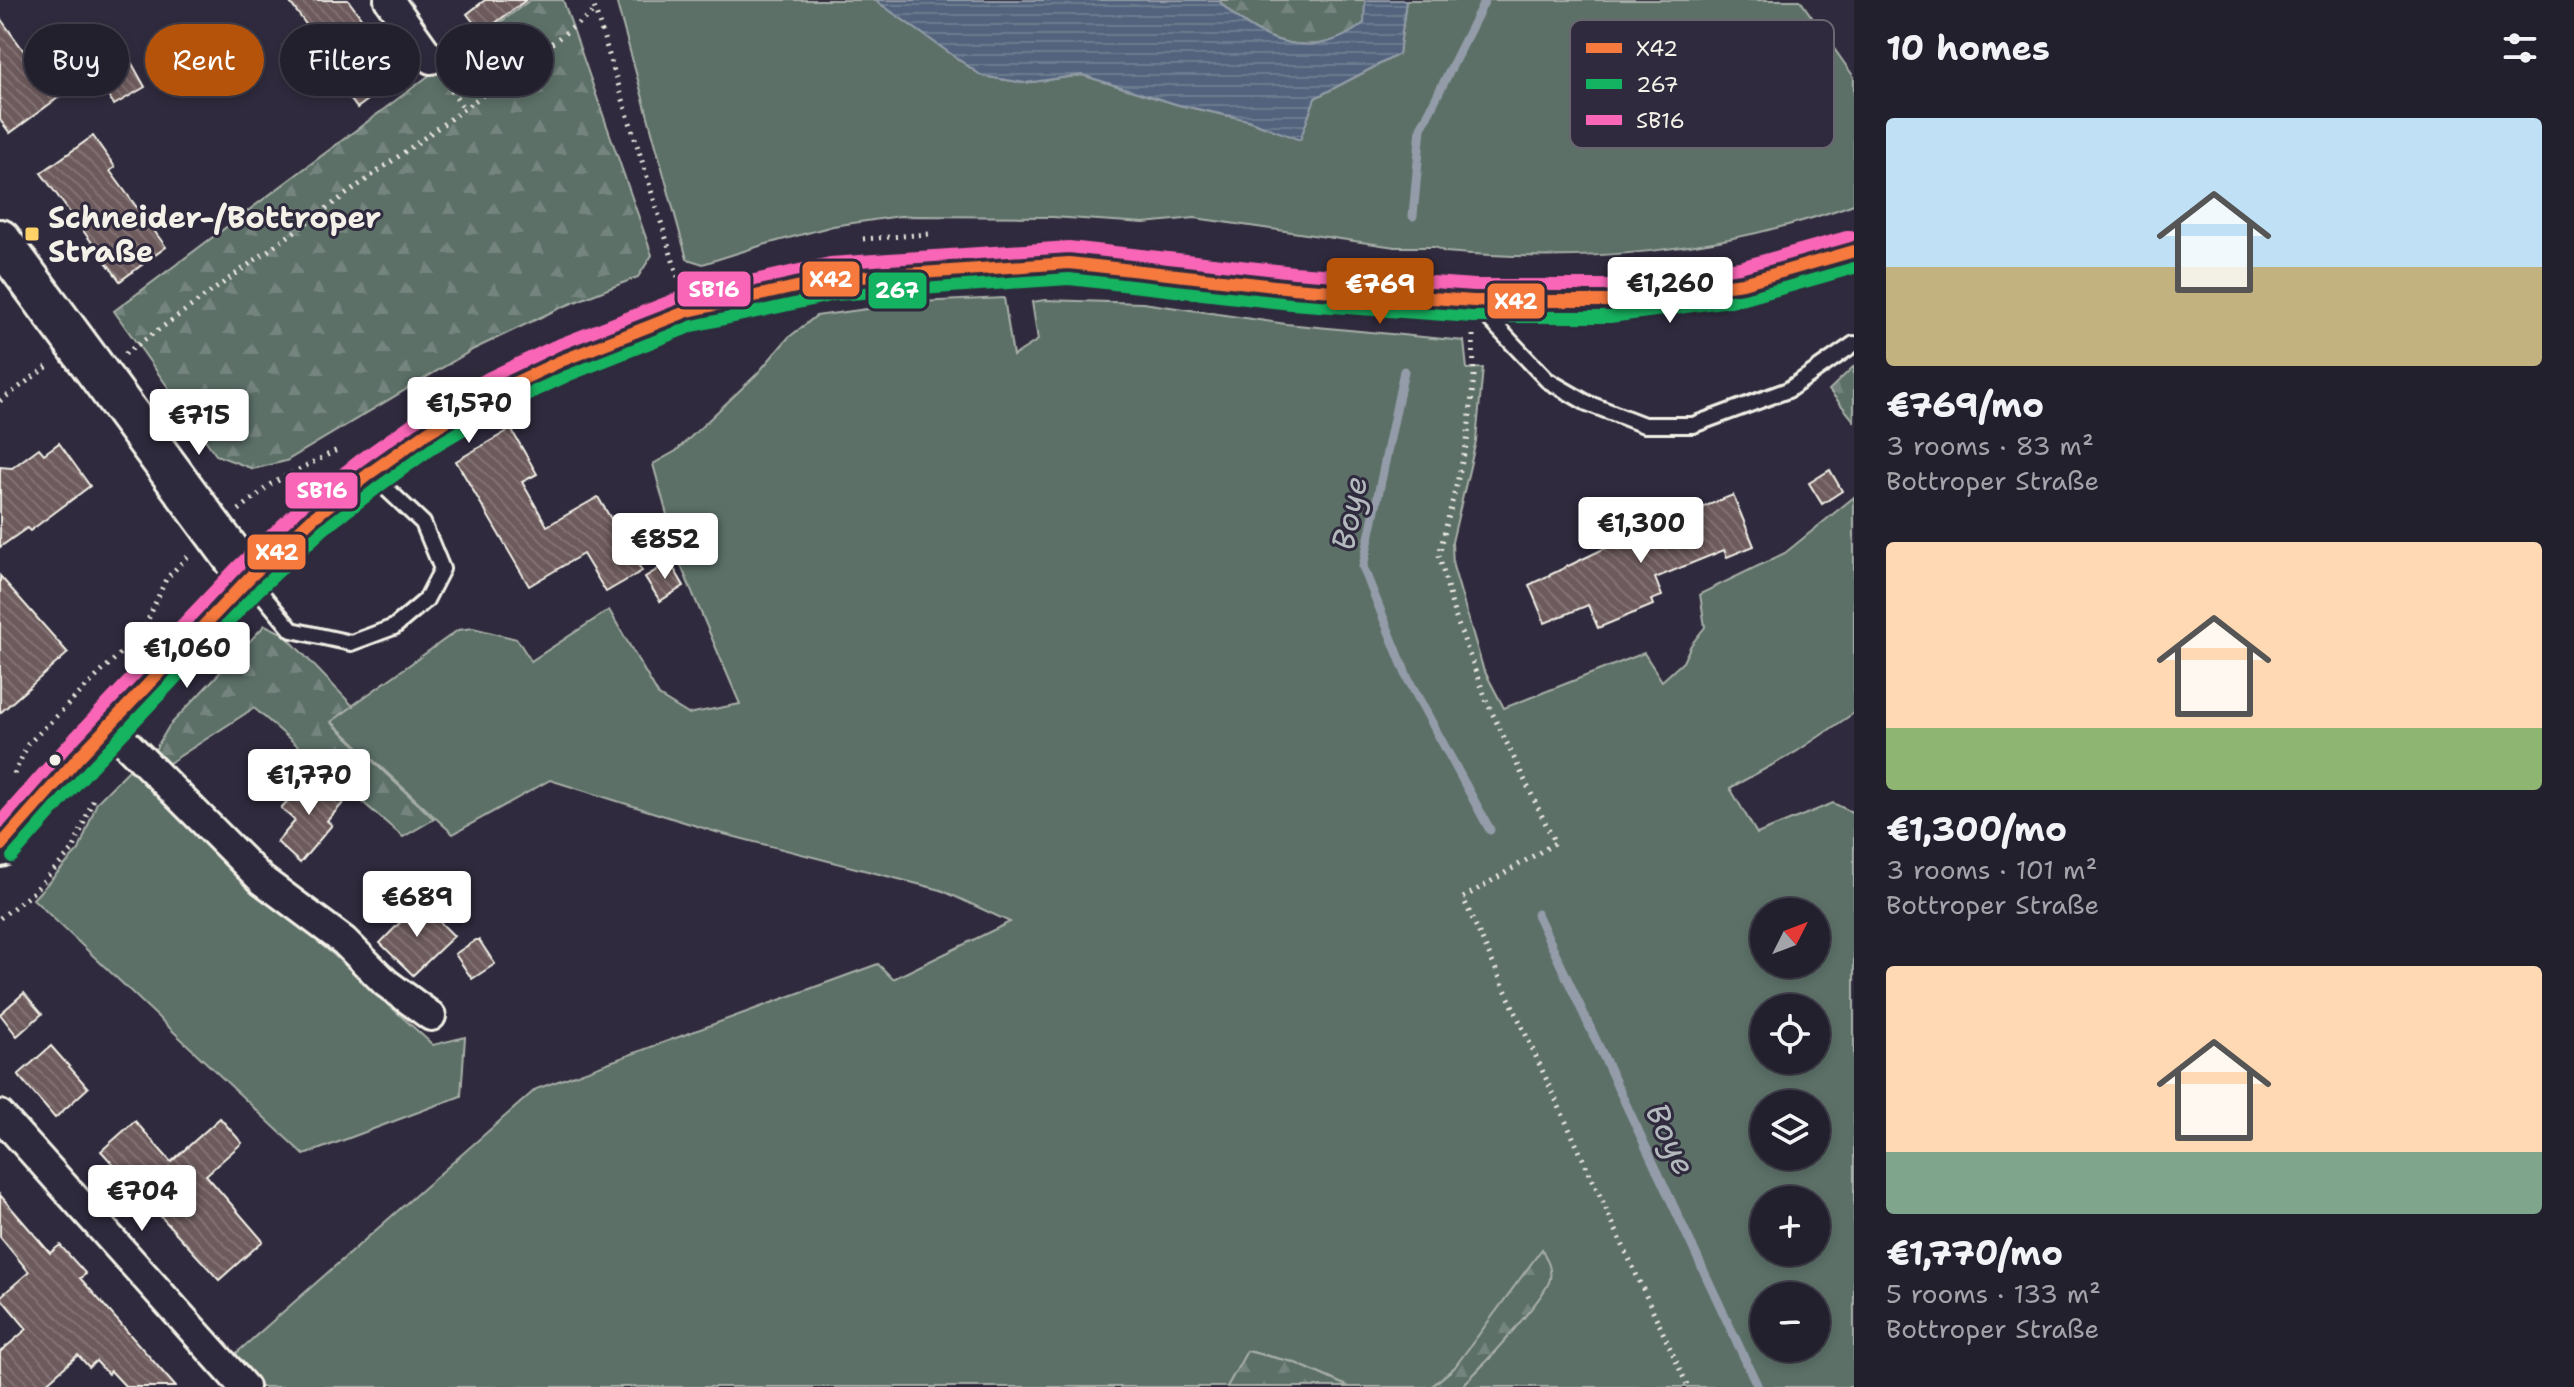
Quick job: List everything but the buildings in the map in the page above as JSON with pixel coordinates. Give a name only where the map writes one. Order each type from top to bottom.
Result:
[{"type":"main road","points":[[0,240],[249,578]]},
{"type":"main road","points":[[0,846],[249,578],[313,518],[370,473],[428,432],[495,392],[561,361],[688,311],[832,279],[1069,263],[1293,288],[1471,323],[1743,283],[1854,251]]},
{"type":"street","points":[[389,0],[431,59]]},
{"type":"street","points":[[109,726],[262,880],[344,941],[386,983],[431,1016]]},
{"type":"street","points":[[0,1115],[232,1381]]},
{"type":"lane","points":[[1471,323],[1506,335],[1547,380],[1587,403],[1644,425],[1693,425],[1788,390],[1854,344]]},
{"type":"lane","points":[[249,578],[292,630],[351,643],[394,627],[426,600],[442,569],[423,523],[370,473]]},
{"type":"path","points":[[592,0],[688,311]]},
{"type":"path","points":[[0,401],[87,360],[464,109],[596,10]]},
{"type":"path","points":[[1506,335],[1471,323],[1474,376],[1467,442],[1439,555],[1454,613],[1487,702],[1555,843],[1463,898],[1688,1387]]},
{"type":"path","points":[[0,918],[31,894],[73,850],[96,792]]},
{"type":"green space","points":[[530,0],[563,0],[652,255],[638,277],[560,308],[474,349],[286,461],[253,469],[216,455],[114,311],[402,96],[420,96],[420,82],[436,70],[436,96],[553,96],[553,24],[498,24]]},
{"type":"green space","points":[[616,0],[875,0],[983,76],[1025,83],[1082,75],[1179,105],[1248,120],[1300,139],[1315,98],[1399,54],[1406,0],[1800,0],[1814,20],[1570,20],[1570,148],[1834,148],[1834,48],[1854,77],[1854,204],[1803,221],[1703,244],[1601,255],[1498,255],[1445,252],[1435,247],[1395,247],[1195,218],[1144,223],[1052,217],[900,216],[833,226],[703,264],[687,259]]},
{"type":"green space","points":[[1218,0],[1365,0],[1365,23],[1327,42],[1307,45],[1288,43],[1251,27]]},
{"type":"green space","points":[[1004,298],[1013,356],[1038,340],[1032,302],[1045,300],[1143,303],[1286,324],[1464,341],[1467,369],[1483,368],[1476,441],[1452,542],[1453,566],[1483,668],[1504,708],[1644,653],[1662,681],[1683,662],[1705,627],[1700,594],[1785,553],[1854,497],[1854,713],[1796,752],[1730,788],[1757,834],[1833,803],[1854,813],[1854,1387],[1461,1387],[1496,1352],[1454,1368],[1431,1387],[1349,1387],[1293,1362],[1248,1351],[1227,1387],[258,1387],[233,1356],[536,1089],[878,964],[893,979],[1010,922],[941,890],[716,832],[550,780],[453,834],[331,721],[458,630],[473,628],[517,639],[531,661],[609,610],[659,696],[688,714],[740,704],[681,566],[653,464],[676,451],[757,374],[788,338],[816,316],[918,302]]},
{"type":"green space","points":[[1854,366],[1854,421],[1829,390]]},
{"type":"green space","points":[[265,625],[284,634],[353,706],[331,722],[434,819],[403,837],[254,708],[163,767],[152,755],[169,726]]},
{"type":"green space","points":[[133,766],[257,890],[433,1045],[465,1037],[461,1096],[304,1155],[33,899],[79,850],[97,802]]},
{"type":"green space","points":[[1542,1249],[1550,1279],[1525,1317],[1461,1387],[1431,1387],[1454,1368]]},
{"type":"green space","points":[[1247,1351],[1293,1362],[1349,1387],[1227,1387]]},
{"type":"water","points":[[875,0],[1218,0],[1234,15],[1269,37],[1307,45],[1345,35],[1364,23],[1365,0],[1406,0],[1399,54],[1315,98],[1300,140],[1248,120],[1179,105],[1082,75],[1025,83],[982,76]]},
{"type":"waterway","name":"Boye","points":[[1413,216],[1421,128],[1485,0]]},
{"type":"waterway","name":"Boye","points":[[1404,371],[1363,567],[1408,679],[1490,830]]},
{"type":"waterway","name":"Boye","points":[[1537,914],[1758,1387]]},
{"type":"transit line","name":"SB16","points":[[0,822],[66,747],[237,567],[302,506],[360,460],[420,418],[488,378],[555,346],[683,296],[830,263],[1069,247],[1294,272],[1474,285],[1609,285],[1740,267],[1850,236]]},
{"type":"transit line","name":"X42","points":[[0,846],[78,758],[249,578],[313,518],[370,473],[428,432],[495,392],[561,361],[688,311],[832,279],[1069,263],[1293,288],[1473,301],[1610,301],[1743,283],[1854,251]]},
{"type":"transit line","name":"267","points":[[12,857],[90,769],[260,589],[323,530],[437,445],[503,406],[567,376],[693,326],[834,295],[1069,279],[1291,304],[1472,317],[1610,317],[1745,299],[1854,268]]},
{"type":"place","name":"Schneider-/Bottroper Straße","points":[[32,234]]}]
